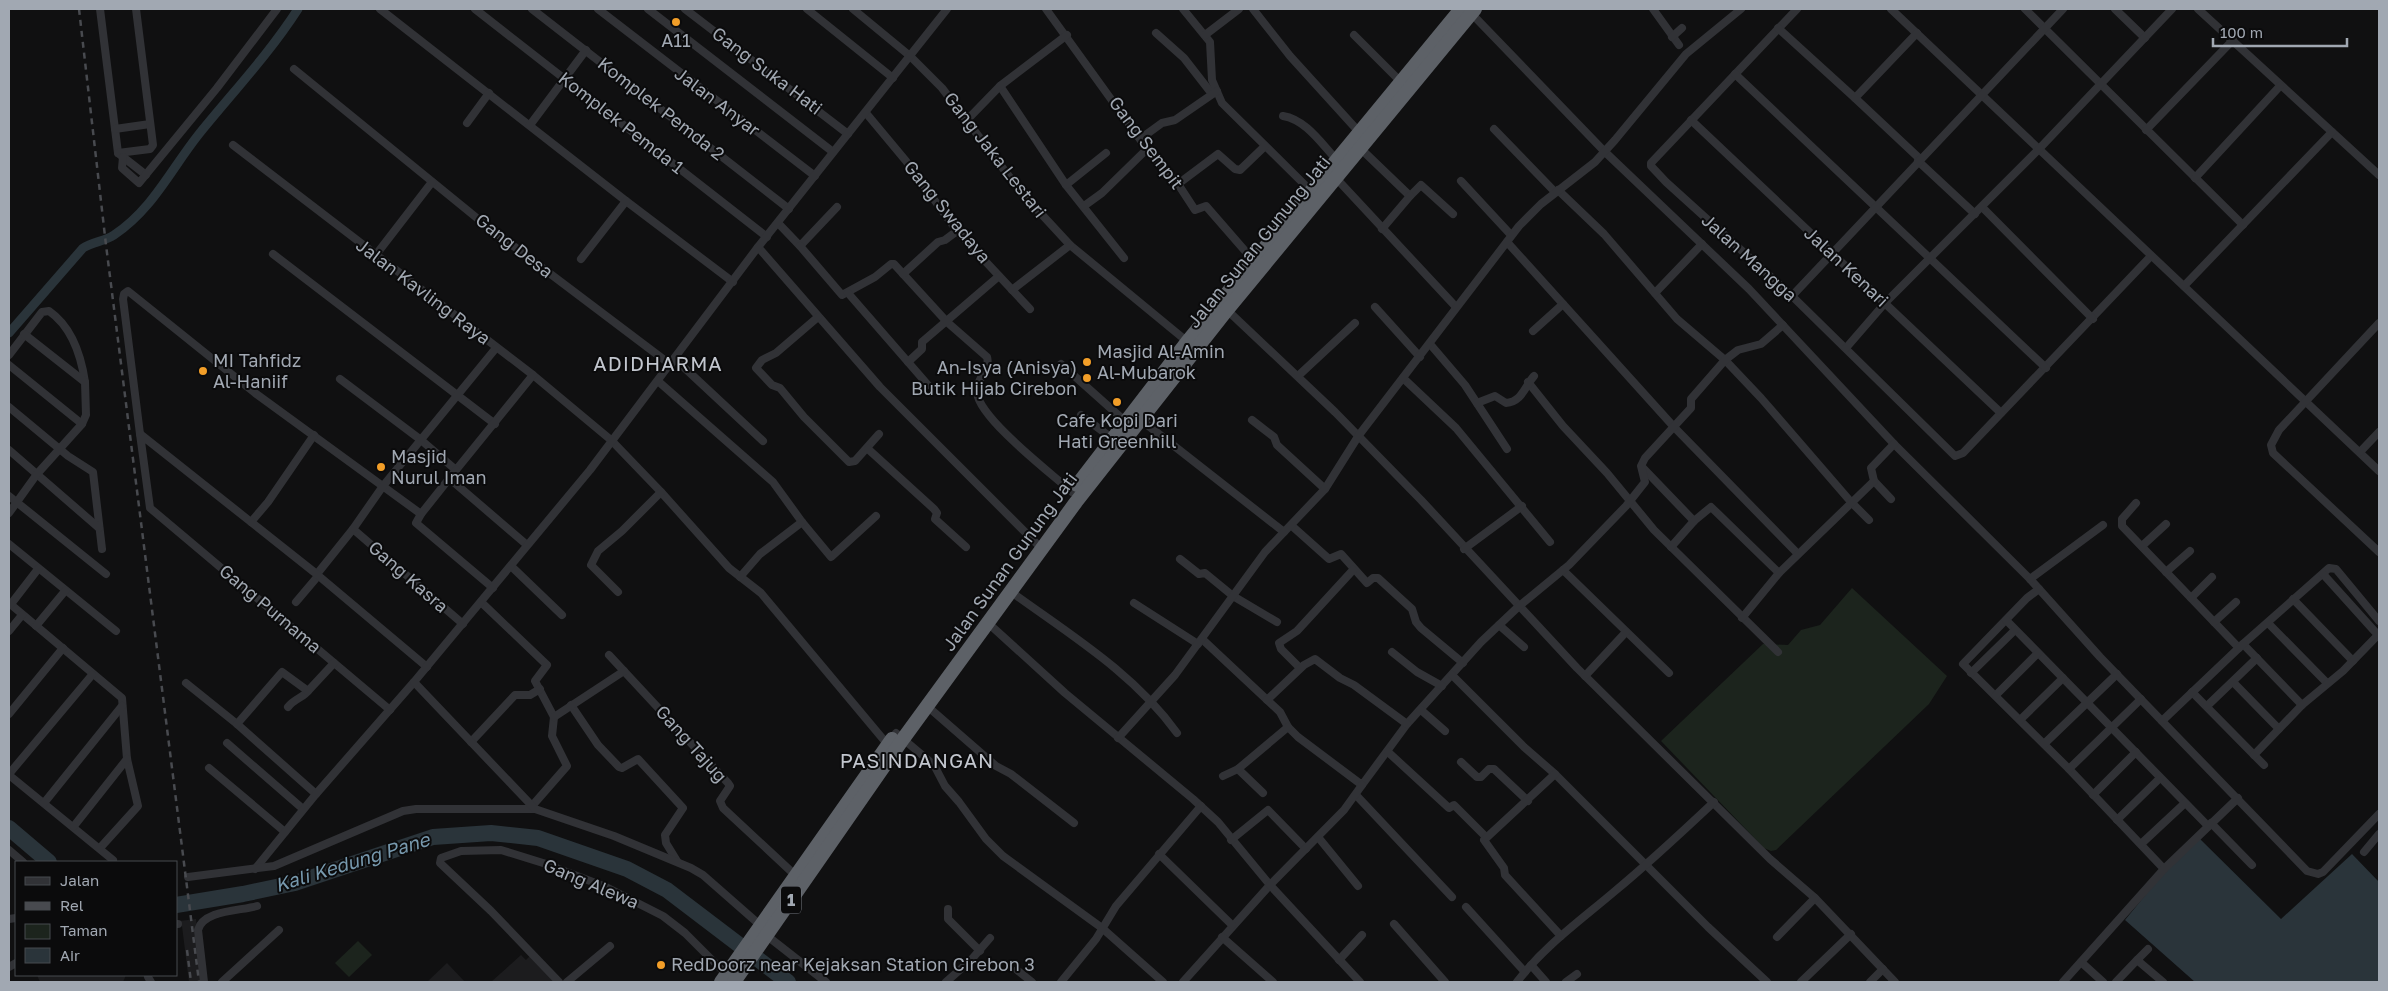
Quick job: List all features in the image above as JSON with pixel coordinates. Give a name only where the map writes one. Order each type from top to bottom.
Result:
[{"type":"highway","name":"Jalan Sunan Gunung Jati","points":[[1338,168],[1360,148],[1366,129],[1468,10]]},
{"type":"highway","name":"1","points":[[761,932],[896,739],[1073,497],[1090,477],[1113,439],[1126,422],[1192,346],[1223,306],[1253,260],[1287,228],[1317,187],[1338,168],[1401,82],[1468,10]]},
{"type":"highway","name":"Jalan Sunan Gunung Jati","points":[[1223,306],[1287,228]]},
{"type":"highway","name":"Jalan Sunan Gunung Jati","points":[[1090,477],[1141,420],[1192,346]]},
{"type":"highway","name":"Jalan Sunan Gunung Jati","points":[[896,739],[927,706],[988,623],[1039,546]]},
{"type":"highway","name":"1","points":[[734,977],[795,875],[813,858]]},
{"type":"street","points":[[100,9],[122,168],[140,183],[217,88],[277,9]]},
{"type":"street","points":[[120,155],[152,148],[136,9]]},
{"type":"street","points":[[380,9],[733,282]]},
{"type":"street","name":"Komplek Pemda 1","points":[[475,9],[767,237]]},
{"type":"street","name":"Komplek Pemda 2","points":[[532,9],[789,208]]},
{"type":"street","name":"Jalan Anyar","points":[[598,9],[815,176]]},
{"type":"street","points":[[648,9],[833,152]]},
{"type":"street","name":"Gang Suka Hati","points":[[685,9],[848,134]]},
{"type":"street","points":[[807,9],[893,78]]},
{"type":"street","name":"Gang Jaka Lestari","points":[[853,9],[910,56],[942,88],[1021,192],[1070,244],[1096,268],[1192,346]]},
{"type":"street","points":[[255,869],[303,809],[427,667],[527,545],[570,496],[611,440],[659,382],[758,248],[947,9]]},
{"type":"street","name":"Gang Sempit","points":[[1046,9],[1067,35],[1147,149],[1178,184],[1195,210],[1206,206],[1253,260]]},
{"type":"street","points":[[1183,9],[1205,35],[1212,48],[1214,93]]},
{"type":"street","points":[[1205,35],[1238,9]]},
{"type":"street","points":[[1252,9],[1290,56],[1366,129]]},
{"type":"street","points":[[1653,9],[1679,45]]},
{"type":"street","points":[[1118,738],[1152,702],[1200,642],[1265,552],[1292,526],[1325,488],[1359,436],[1509,238],[1556,191],[1595,162],[1686,54],[1741,9]]},
{"type":"street","name":"Jalan Mangga","points":[[1797,9],[1651,162],[1652,168],[1792,296],[1955,456],[1963,453],[2001,414]]},
{"type":"street","points":[[1891,9],[1982,93],[2151,256],[2379,471]]},
{"type":"street","points":[[2025,9],[2243,225]]},
{"type":"street","points":[[1792,296],[2063,9]]},
{"type":"street","points":[[2115,9],[2145,38]]},
{"type":"street","points":[[1846,348],[1885,303],[2039,149],[2172,9]]},
{"type":"street","points":[[2198,9],[2379,176]]},
{"type":"street","points":[[1468,10],[1604,151],[1702,244],[1783,325],[1894,444],[2030,579],[2117,674],[2307,871],[2315,874],[2323,872],[2379,814]]},
{"type":"street","points":[[1672,37],[1682,28]]},
{"type":"street","points":[[1778,28],[1855,98],[1975,214]]},
{"type":"street","points":[[1855,98],[1917,32]]},
{"type":"street","points":[[1156,33],[1184,58],[1224,106],[1265,146],[1317,187]]},
{"type":"street","points":[[1354,34],[1401,82]]},
{"type":"street","points":[[966,121],[1000,86],[1067,35]]},
{"type":"street","points":[[2146,130],[2233,40]]},
{"type":"street","points":[[530,125],[586,50]]},
{"type":"street","name":"Gang Desa","points":[[294,69],[432,182],[673,362],[762,441]]},
{"type":"street","points":[[1735,74],[2046,368]]},
{"type":"street","points":[[1000,86],[1066,185],[1124,258]]},
{"type":"street","points":[[2195,178],[2280,86]]},
{"type":"street","points":[[467,123],[489,93]]},
{"type":"street","points":[[1140,139],[1162,123],[1175,120],[1214,93]]},
{"type":"street","name":"Gang Swadaya","points":[[866,113],[906,161],[957,230],[1030,309]]},
{"type":"street","points":[[1283,116],[1298,121],[1338,168],[1382,230],[1456,307]]},
{"type":"street","name":"Jalan Kenari","points":[[1691,120],[2001,414]]},
{"type":"street","points":[[115,128],[150,124]]},
{"type":"street","points":[[1494,130],[1556,191],[1604,234],[1677,319],[1725,360],[1761,398],[1851,502],[1870,520]]},
{"type":"street","points":[[2184,286],[2332,132]]},
{"type":"street","name":"Jalan Kavling Raya","points":[[233,145],[533,376],[611,440],[661,492],[729,568],[761,593],[896,739],[934,764],[945,786],[1003,856],[1102,928],[1163,982]]},
{"type":"street","points":[[1178,184],[1218,154],[1234,169],[1240,170],[1265,146]]},
{"type":"street","points":[[1360,148],[1410,196]]},
{"type":"street","points":[[1084,206],[1102,193],[1147,149]]},
{"type":"street","points":[[1066,185],[1106,153]]},
{"type":"street","points":[[120,155],[146,175]]},
{"type":"street","points":[[1461,181],[1563,304],[1674,427],[1798,554]]},
{"type":"street","points":[[375,256],[432,182]]},
{"type":"street","points":[[1382,230],[1420,185],[1453,214]]},
{"type":"street","points":[[581,259],[626,201]]},
{"type":"street","points":[[800,246],[837,207]]},
{"type":"street","points":[[1982,207],[2093,319]]},
{"type":"street","points":[[778,223],[840,294],[848,293],[875,277],[892,263],[904,274],[947,322],[986,357],[988,365],[978,383],[977,394],[992,419],[1073,497]]},
{"type":"street","points":[[904,274],[938,242],[945,240],[957,230]]},
{"type":"street","points":[[1012,290],[1070,244]]},
{"type":"street","points":[[1655,293],[1702,244]]},
{"type":"street","points":[[758,248],[818,317],[928,436],[1039,546]]},
{"type":"street","points":[[273,254],[495,424]]},
{"type":"street","points":[[2001,414],[2151,256]]},
{"type":"street","points":[[908,362],[922,349],[922,342],[999,276]]},
{"type":"street","points":[[421,514],[255,393],[128,291],[124,294],[123,299],[140,434],[318,575],[427,667]]},
{"type":"street","points":[[848,293],[928,385]]},
{"type":"street","points":[[1533,331],[1563,304]]},
{"type":"street","points":[[1223,306],[1359,436],[1585,676],[1770,859],[1815,898],[1895,982]]},
{"type":"street","points":[[1375,307],[1420,357]]},
{"type":"street","points":[[9,355],[42,312],[47,310],[51,312],[69,332],[82,361],[86,415],[82,424],[38,474],[9,512]]},
{"type":"street","points":[[818,317],[776,353],[762,360],[756,368],[772,385],[780,388],[804,417],[849,462],[855,461],[868,449],[879,434]]},
{"type":"street","points":[[1298,376],[1354,323]]},
{"type":"street","points":[[2379,323],[2275,436],[2271,445],[2273,453],[2379,552]]},
{"type":"street","points":[[1183,982],[1232,926],[1318,837],[1356,794],[1407,724],[1463,663],[1518,607],[1563,570],[1630,501],[1645,481],[1641,466],[1645,458],[1691,408],[1691,399],[1725,360],[1738,350],[1763,343],[1783,325]]},
{"type":"street","points":[[24,334],[84,382]]},
{"type":"street","points":[[1430,344],[1449,365],[1477,403],[1507,449]]},
{"type":"street","points":[[296,602],[353,529],[383,486],[496,348]]},
{"type":"street","points":[[1061,364],[1126,422]]},
{"type":"street","points":[[9,365],[82,424]]},
{"type":"street","points":[[493,588],[416,522],[533,376]]},
{"type":"street","points":[[1403,378],[1456,428],[1550,542]]},
{"type":"street","points":[[340,379],[421,440],[456,470]]},
{"type":"street","points":[[1477,403],[1492,396],[1497,396],[1506,403],[1512,402],[1525,392],[1531,379],[1563,426],[1607,473],[1670,547],[1778,652]]},
{"type":"street","points":[[659,382],[773,482],[802,522],[831,557],[876,516]]},
{"type":"street","points":[[9,407],[68,456],[94,473],[102,549]]},
{"type":"street","points":[[1081,415],[1113,439]]},
{"type":"street","points":[[1141,420],[1284,532]]},
{"type":"street","points":[[1252,420],[1274,437],[1278,446],[1325,488]]},
{"type":"street","points":[[2360,452],[2379,432]]},
{"type":"street","name":"Gang Purnama","points":[[140,434],[150,508],[390,710]]},
{"type":"street","points":[[251,522],[268,502],[314,435]]},
{"type":"street","points":[[1891,499],[1874,481],[1871,468],[1894,444]]},
{"type":"street","points":[[868,449],[934,509],[938,521],[966,547]]},
{"type":"street","points":[[9,450],[99,528]]},
{"type":"street","points":[[1641,466],[1694,521]]},
{"type":"street","points":[[450,479],[527,545]]},
{"type":"street","points":[[1742,618],[1779,572],[1874,481]]},
{"type":"street","points":[[618,592],[592,564],[598,550],[622,531],[661,492]]},
{"type":"street","points":[[9,496],[106,574]]},
{"type":"street","points":[[2136,503],[2122,519],[2121,524],[2214,622],[2257,658],[2302,705]]},
{"type":"street","points":[[1464,549],[1522,506]]},
{"type":"street","points":[[1670,547],[1708,508],[1713,508],[1779,572]]},
{"type":"street","points":[[740,577],[760,554],[802,522]]},
{"type":"street","points":[[2142,546],[2166,524]]},
{"type":"street","points":[[1292,526],[1329,559],[1340,554],[1367,583],[1374,578],[1378,578],[1412,609],[1416,622],[1421,628],[1463,663]]},
{"type":"street","points":[[2030,579],[2103,526]]},
{"type":"street","name":"Gang Kasra","points":[[353,529],[463,624]]},
{"type":"street","points":[[9,544],[116,632]]},
{"type":"street","points":[[2166,572],[2190,551]]},
{"type":"street","points":[[1180,559],[1199,574],[1205,574],[1233,596],[1277,622]]},
{"type":"street","points":[[511,566],[562,615]]},
{"type":"street","points":[[2162,721],[2241,646],[2329,568],[2336,569],[2379,621]]},
{"type":"street","points":[[38,569],[10,603],[92,675],[120,696],[127,760],[138,806],[100,848]]},
{"type":"street","points":[[1300,668],[1281,649],[1280,643],[1297,631],[1353,570]]},
{"type":"street","points":[[1563,570],[1669,673]]},
{"type":"street","points":[[2254,755],[2302,705],[2353,661],[2379,634],[2323,574]]},
{"type":"street","points":[[2191,598],[2212,577]]},
{"type":"street","points":[[2039,589],[1963,664],[2069,769],[2164,869]]},
{"type":"street","points":[[36,626],[65,591]]},
{"type":"street","points":[[1010,591],[1095,651],[1152,702],[1177,733]]},
{"type":"street","points":[[2294,599],[2353,661]]},
{"type":"street","points":[[481,602],[547,666],[536,679],[554,717],[552,736],[567,766],[533,807]]},
{"type":"street","points":[[2214,622],[2236,602]]},
{"type":"street","points":[[1134,603],[1200,642],[1280,712],[1288,727],[1362,785]]},
{"type":"street","points":[[9,632],[22,615]]},
{"type":"street","points":[[2006,620],[2184,803],[2252,865]]},
{"type":"street","points":[[988,623],[1014,649],[1201,806],[1270,885],[1360,982]]},
{"type":"street","points":[[2268,623],[2328,683]]},
{"type":"street","points":[[1499,625],[1524,647]]},
{"type":"street","points":[[1971,673],[2015,630]]},
{"type":"street","points":[[1585,676],[1626,632]]},
{"type":"street","points":[[9,714],[63,648]]},
{"type":"street","points":[[1392,652],[1417,672],[1442,686]]},
{"type":"street","points":[[1996,695],[2038,653]]},
{"type":"street","name":"Gang Tajug","points":[[609,655],[729,784],[720,801],[723,808],[795,875]]},
{"type":"street","points":[[2207,706],[2257,658]]},
{"type":"street","points":[[1267,700],[1308,661],[1314,659],[1340,678],[1354,684],[1407,724]]},
{"type":"street","points":[[288,707],[295,699],[303,697],[334,663]]},
{"type":"street","points":[[554,717],[624,671]]},
{"type":"street","points":[[237,724],[282,672],[308,691]]},
{"type":"street","points":[[2044,744],[2117,674]]},
{"type":"street","points":[[92,675],[9,774],[114,860]]},
{"type":"street","points":[[1452,675],[1524,747],[1555,774],[1645,866],[1767,982]]},
{"type":"street","points":[[2020,720],[2063,678]]},
{"type":"street","points":[[414,682],[533,807]]},
{"type":"street","points":[[2233,682],[2279,729]]},
{"type":"street","points":[[186,683],[237,724],[316,794]]},
{"type":"street","points":[[471,742],[515,695],[530,695],[540,689]]},
{"type":"street","points":[[2192,692],[2264,765]]},
{"type":"street","points":[[2069,769],[2141,699]]},
{"type":"street","points":[[44,803],[122,706]]},
{"type":"street","points":[[571,706],[598,745],[616,765],[622,768],[638,760],[684,808],[664,835],[670,852],[678,862]]},
{"type":"street","points":[[927,706],[996,766],[1011,774],[1074,823]]},
{"type":"street","points":[[1421,710],[1445,731]]},
{"type":"street","points":[[1223,776],[1238,769],[1288,727]]},
{"type":"street","points":[[227,742],[303,809]]},
{"type":"street","points":[[1388,752],[1449,808],[1454,805],[1486,837]]},
{"type":"street","points":[[2093,795],[2136,752]]},
{"type":"street","points":[[74,826],[127,760]]},
{"type":"street","points":[[1461,762],[1477,777],[1481,777],[1489,770],[1494,770],[1528,801]]},
{"type":"street","points":[[209,768],[285,832]]},
{"type":"street","points":[[1238,769],[1263,793]]},
{"type":"street","points":[[1555,774],[1528,801],[1486,837],[1485,843],[1504,868],[1505,875],[1561,936]]},
{"type":"street","points":[[2117,820],[2160,778]]},
{"type":"street","points":[[1356,794],[1452,897]]},
{"type":"street","points":[[2063,982],[2164,869],[2238,798]]},
{"type":"street","points":[[1517,982],[1531,965],[1561,936],[1645,866],[1714,802]]},
{"type":"street","points":[[2141,844],[2184,803]]},
{"type":"street","points":[[1061,982],[1102,928],[1116,906],[1201,806]]},
{"type":"street","points":[[188,877],[274,866],[409,810],[424,808],[533,807],[614,836],[678,862],[703,875],[761,932],[826,982]]},
{"type":"street","points":[[1231,840],[1268,810],[1306,849]]},
{"type":"street","points":[[2364,852],[2379,834]]},
{"type":"street","points":[[1318,837],[1358,886]]},
{"type":"street","name":"Gang Alewa","points":[[559,982],[491,911],[440,863],[441,858],[448,854],[481,849],[501,850],[543,862],[606,887],[663,916],[734,977]]},
{"type":"street","points":[[9,850],[22,861]]},
{"type":"street","points":[[1159,854],[1232,926]]},
{"type":"street","points":[[1777,937],[1815,898]]},
{"type":"street","points":[[204,982],[198,930],[200,924],[209,917],[257,906]]},
{"type":"street","points":[[1466,907],[1525,972]]},
{"type":"street","points":[[948,909],[948,919],[980,951]]},
{"type":"street","points":[[1394,924],[1445,982]]},
{"type":"street","points":[[222,982],[280,930]]},
{"type":"street","points":[[1801,982],[1850,934]]},
{"type":"street","points":[[1339,960],[1362,935]]},
{"type":"street","points":[[1222,937],[1273,982]]},
{"type":"street","points":[[946,982],[980,951],[990,938]]},
{"type":"street","points":[[567,982],[610,946]]},
{"type":"street","points":[[2116,982],[2148,949]]},
{"type":"street","points":[[2137,960],[2163,982]]},
{"type":"street","points":[[2081,962],[2103,982]]},
{"type":"street","points":[[1531,965],[1546,982]]},
{"type":"street","points":[[1870,982],[1884,969]]},
{"type":"street","points":[[1017,970],[1032,982]]},
{"type":"street","points":[[1566,982],[1577,974]]},
{"type":"shaded area","points":[[196,919],[202,982],[189,982],[182,926],[179,921]]},
{"type":"shaded area","points":[[521,955],[526,960],[530,956],[555,982],[491,982]]},
{"type":"shaded area","points":[[447,963],[465,982],[427,982]]},
{"type":"shaded area","points":[[37,976],[126,976],[123,982],[40,982]]},
{"type":"green space","points":[[1852,588],[1947,676],[1929,704],[1776,850],[1771,851],[1764,848],[1661,741],[1763,644],[1788,645],[1801,630],[1820,625]]},
{"type":"green space","points":[[358,941],[372,955],[349,977],[335,963]]},
{"type":"water","points":[[2199,838],[2281,919],[2352,854],[2379,882],[2379,982],[2195,982],[2125,920],[2161,876]]},
{"type":"waterway","points":[[9,333],[83,248],[114,235],[128,225],[151,201],[189,147],[275,42],[298,9]]},
{"type":"waterway","name":"Kali Kedung Pane","points":[[9,828],[48,861]]},
{"type":"waterway","name":"Kali Kedung Pane","points":[[178,905],[295,883],[433,837],[491,833],[538,838],[627,869],[667,890],[788,982]]},
{"type":"railway","points":[[79,9],[106,245],[199,982]]},
{"type":"railway","points":[[187,950],[191,982]]},
{"type":"place","name":"A11","points":[[676,22]]},
{"type":"place","name":"Masjid Al-Amin Al-Mubarok","points":[[1087,362]]},
{"type":"place","name":"MI Tahfidz Al-Haniif","points":[[203,371]]},
{"type":"place","name":"An-Isya (Anisya) Butik Hijab Cirebon","points":[[1087,378]]},
{"type":"place","name":"Cafe Kopi Dari Hati Greenhill","points":[[1117,402]]},
{"type":"place","name":"Masjid Nurul Iman","points":[[381,467]]},
{"type":"place","name":"RedDoorz near Kejaksan Station Cirebon 3","points":[[661,965]]},
{"type":"district","name":"ADIDHARMA","points":[[658,364]]},
{"type":"district","name":"PASINDANGAN","points":[[917,761]]}]
